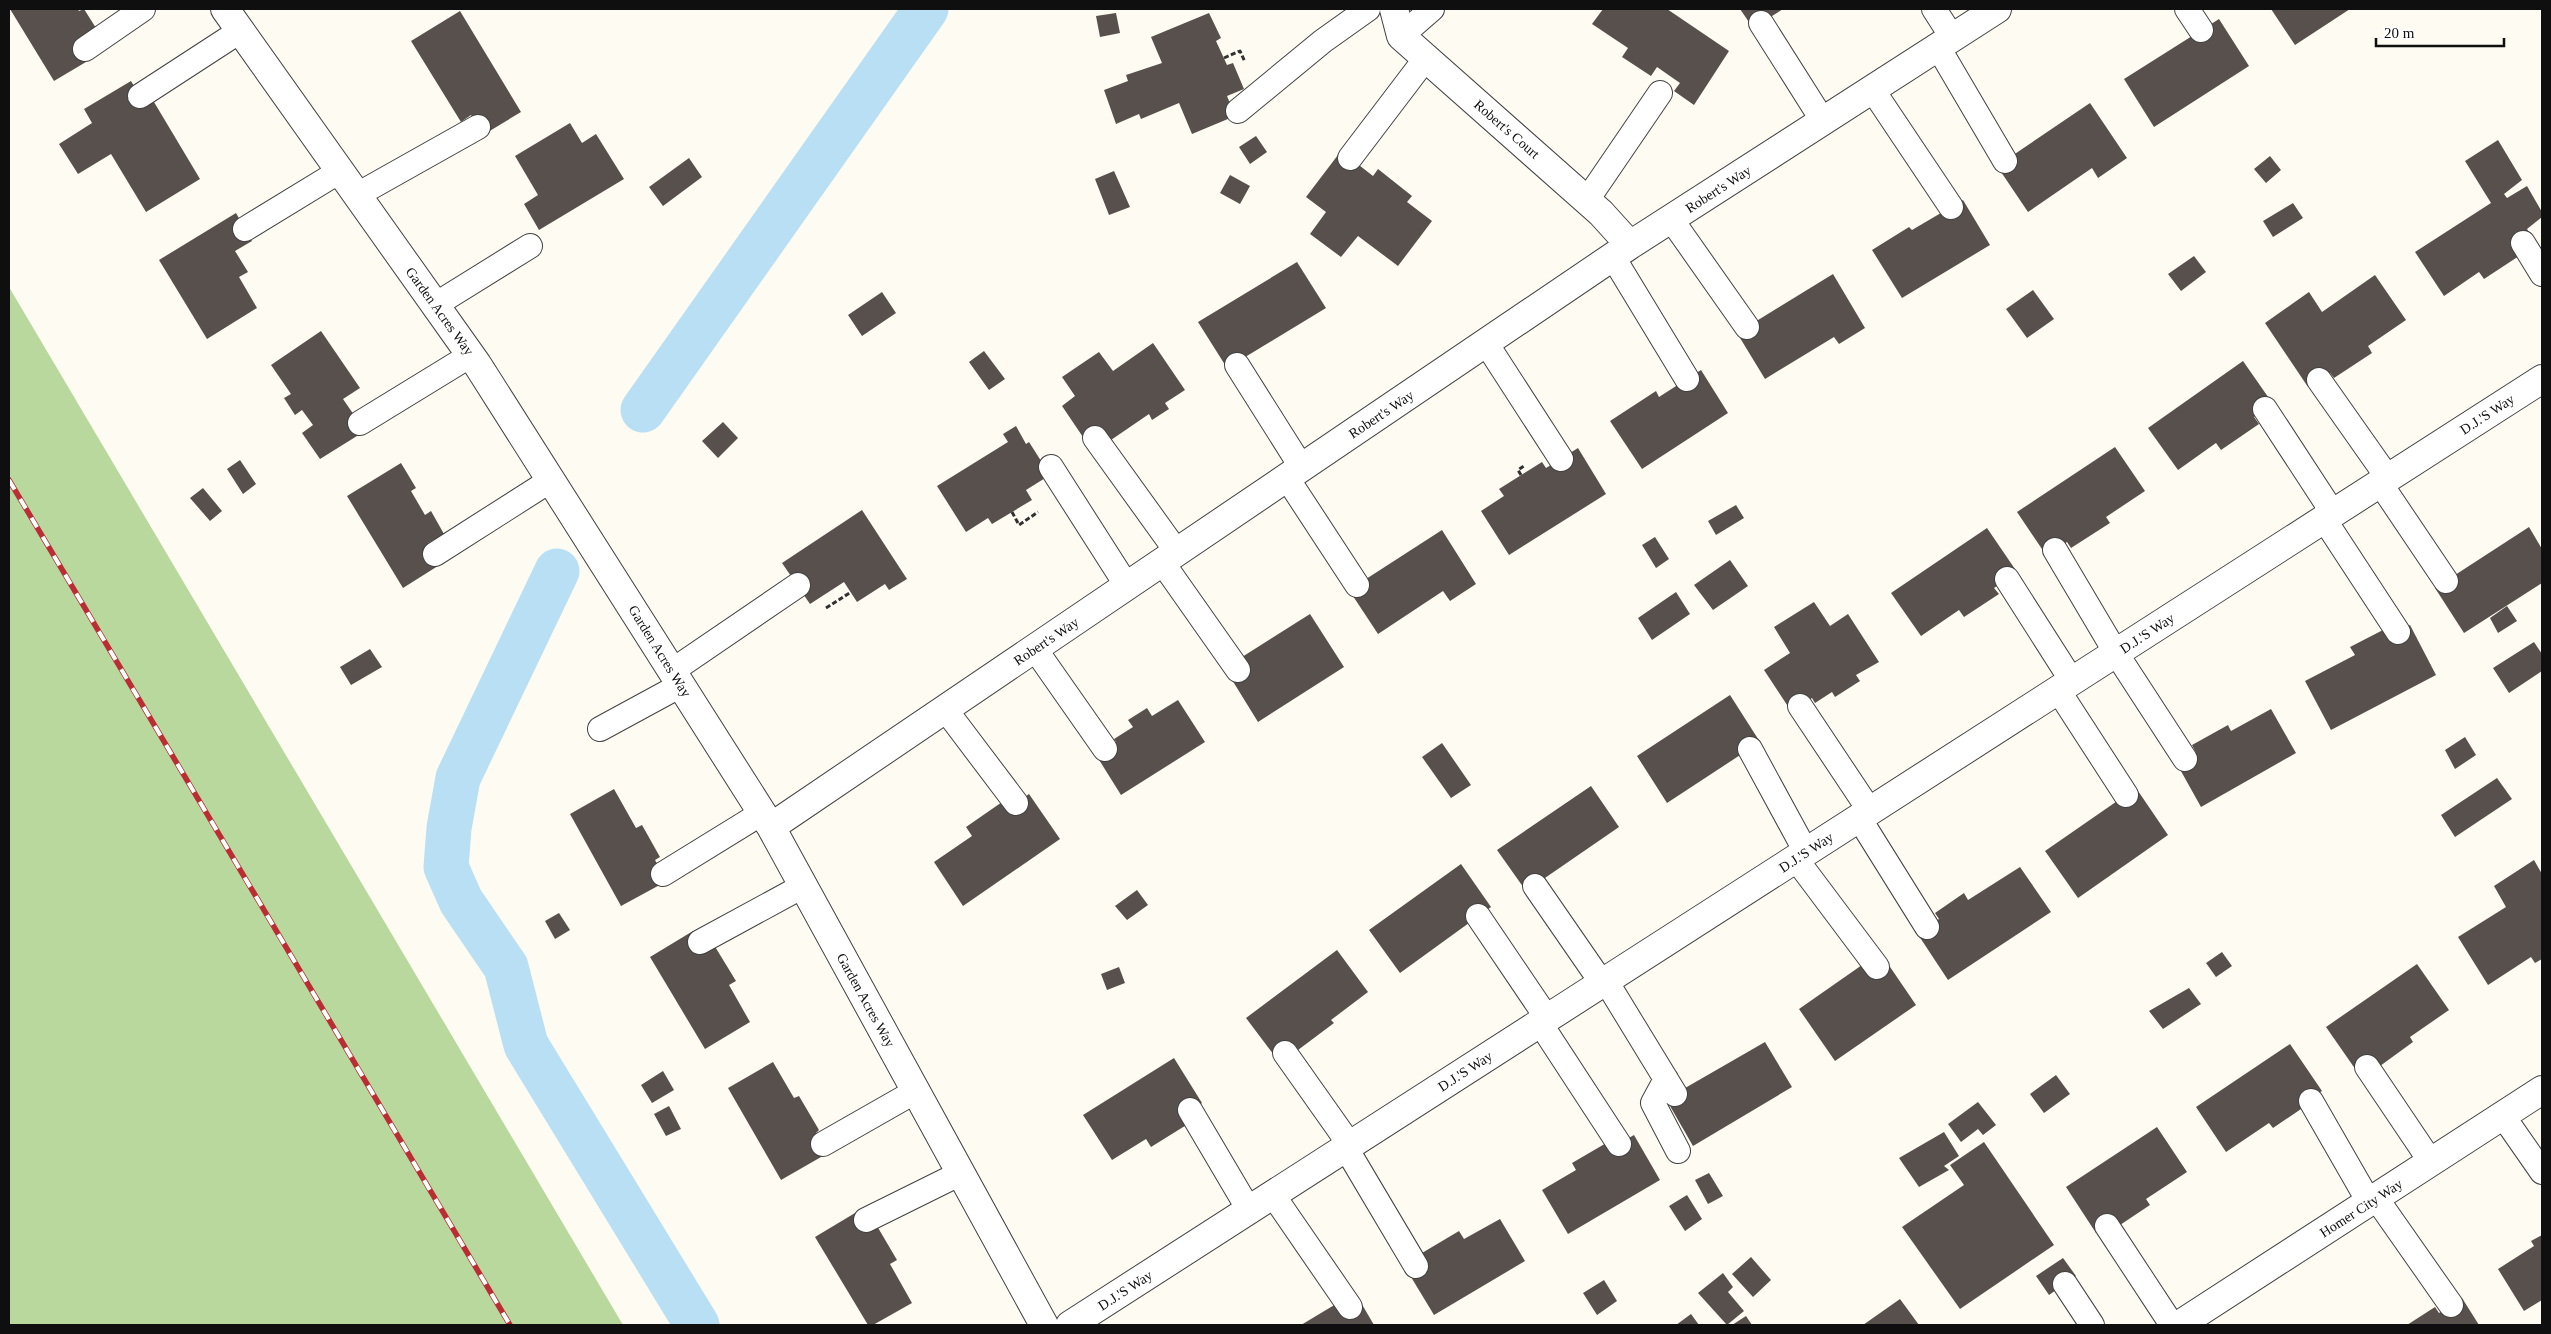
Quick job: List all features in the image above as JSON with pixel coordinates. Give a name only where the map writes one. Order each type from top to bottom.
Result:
[{"type":"street","name":"Garden Acres Way","points":[[225,9],[471,356],[767,820],[1044,1325]]},
{"type":"street","points":[[1394,9],[1401,36]]},
{"type":"street","name":"Robert's Way","points":[[767,820],[946,710],[1622,251],[1997,9]]},
{"type":"street","name":"Robert's Court","points":[[1401,36],[1587,200],[1622,251]]},
{"type":"street","name":"D.J.'S Way","points":[[1070,1325],[2542,379]]},
{"type":"street","name":"Homer City Way","points":[[2179,1325],[2542,1090]]},
{"type":"lane","points":[[85,49],[143,9]]},
{"type":"lane","points":[[1238,111],[1323,41],[1368,9]]},
{"type":"lane","points":[[1401,36],[1432,9]]},
{"type":"lane","points":[[1934,9],[1945,42],[2005,161]]},
{"type":"lane","points":[[2187,9],[2201,30]]},
{"type":"lane","points":[[1761,22],[1823,121]]},
{"type":"lane","points":[[140,96],[240,31]]},
{"type":"lane","points":[[1350,158],[1426,58]]},
{"type":"lane","points":[[1872,90],[1951,207]]},
{"type":"lane","points":[[1587,200],[1660,93]]},
{"type":"lane","points":[[357,195],[478,127]]},
{"type":"lane","points":[[245,229],[340,171]]},
{"type":"lane","points":[[1671,219],[1747,327]]},
{"type":"lane","points":[[2523,243],[2542,274]]},
{"type":"lane","points":[[435,305],[530,246]]},
{"type":"lane","points":[[1622,251],[1687,380]]},
{"type":"lane","points":[[1486,343],[1561,459]]},
{"type":"lane","points":[[360,423],[471,356]]},
{"type":"lane","points":[[1238,365],[1294,473],[1357,585]]},
{"type":"lane","points":[[2319,380],[2384,480],[2446,581]]},
{"type":"lane","points":[[2265,409],[2398,632]]},
{"type":"lane","points":[[1095,438],[1238,670]]},
{"type":"lane","points":[[1052,467],[1127,586]]},
{"type":"lane","points":[[435,554],[551,480]]},
{"type":"lane","points":[[2055,550],[2116,653],[2185,759]]},
{"type":"lane","points":[[2007,579],[2126,795]]},
{"type":"lane","points":[[600,729],[677,678],[798,585]]},
{"type":"lane","points":[[1035,648],[1106,749]]},
{"type":"lane","points":[[1800,706],[1865,814],[1927,927]]},
{"type":"lane","points":[[946,710],[1016,803]]},
{"type":"lane","points":[[1750,749],[1801,855],[1877,967]]},
{"type":"lane","points":[[663,874],[767,820]]},
{"type":"lane","points":[[700,942],[803,886]]},
{"type":"lane","points":[[1535,886],[1604,982],[1670,1087],[1653,1103],[1678,1151]]},
{"type":"lane","points":[[1478,916],[1619,1144]]},
{"type":"lane","points":[[1285,1053],[1348,1146],[1416,1266]]},
{"type":"lane","points":[[2367,1067],[2431,1162]]},
{"type":"lane","points":[[822,1144],[916,1091]]},
{"type":"lane","points":[[2311,1101],[2373,1200],[2450,1305]]},
{"type":"lane","points":[[1190,1110],[1249,1210]]},
{"type":"lane","points":[[2503,1116],[2542,1172]]},
{"type":"lane","points":[[866,1220],[961,1173]]},
{"type":"lane","points":[[1273,1195],[1350,1307]]},
{"type":"lane","points":[[2107,1226],[2172,1325]]},
{"type":"lane","points":[[2065,1284],[2092,1325]]},
{"type":"green space","points":[[9,287],[623,1325],[9,1325]]},
{"type":"building","points":[[10,9],[78,9],[79,11],[84,9],[96,28],[79,38],[91,59],[54,81]]},
{"type":"building","points":[[1603,9],[1667,9],[1729,51],[1694,105],[1674,91],[1680,83],[1657,67],[1651,76],[1622,57],[1628,48],[1592,24]]},
{"type":"building","points":[[1740,9],[1783,9],[1753,28]]},
{"type":"building","points":[[2271,9],[2350,9],[2295,45]]},
{"type":"building","points":[[460,11],[521,112],[483,135],[471,115],[461,122],[411,41]]},
{"type":"building","points":[[1116,13],[1120,33],[1100,37],[1096,16]]},
{"type":"building","points":[[1209,13],[1221,38],[1216,41],[1227,65],[1233,63],[1244,89],[1227,96],[1235,116],[1192,134],[1179,103],[1141,119],[1139,114],[1116,124],[1104,90],[1128,81],[1126,75],[1162,63],[1151,37]]},
{"type":"building","points":[[2219,19],[2249,66],[2154,127],[2124,79]]},
{"type":"building","points":[[131,81],[140,96],[151,97],[200,179],[146,212],[111,154],[78,174],[59,144],[92,123],[84,109]]},
{"type":"building","points":[[2090,103],[2127,158],[2098,178],[2092,168],[2028,212],[1997,166]]},
{"type":"building","points":[[570,123],[582,143],[596,134],[624,179],[539,230],[524,204],[538,195],[515,156]]},
{"type":"building","points":[[1256,136],[1267,152],[1250,164],[1239,147]]},
{"type":"building","points":[[2498,140],[2522,180],[2504,194],[2507,198],[2527,186],[2542,212],[2542,217],[2527,229],[2532,237],[2519,256],[2484,279],[2479,272],[2444,296],[2415,252],[2491,203],[2465,161]]},
{"type":"building","points":[[1341,151],[1373,176],[1378,169],[1412,196],[1407,202],[1432,221],[1398,266],[1358,236],[1341,257],[1310,234],[1326,212],[1306,197]]},
{"type":"building","points":[[2270,156],[2281,170],[2266,183],[2254,169]]},
{"type":"building","points":[[689,158],[702,177],[663,206],[649,187]]},
{"type":"building","points":[[1114,171],[1130,207],[1109,215],[1095,179]]},
{"type":"building","points":[[1230,175],[1250,186],[1240,204],[1220,193]]},
{"type":"building","points":[[1963,200],[1990,245],[1902,298],[1872,250],[1909,227],[1912,230]]},
{"type":"building","points":[[2293,203],[2303,218],[2273,237],[2263,221]]},
{"type":"building","points":[[236,213],[252,241],[235,251],[248,272],[239,277],[257,308],[207,339],[159,260]]},
{"type":"building","points":[[2194,256],[2206,272],[2181,291],[2168,274]]},
{"type":"building","points":[[1297,262],[1326,308],[1227,368],[1198,322]]},
{"type":"building","points":[[1833,274],[1865,328],[1839,344],[1834,337],[1765,379],[1737,333]]},
{"type":"building","points":[[2375,275],[2406,320],[2368,346],[2372,353],[2334,378],[2330,373],[2308,387],[2265,323],[2309,292],[2322,312]]},
{"type":"building","points":[[2033,290],[2054,319],[2027,338],[2006,309]]},
{"type":"building","points":[[882,292],[896,313],[862,336],[848,315]]},
{"type":"building","points":[[321,331],[360,388],[343,399],[365,431],[320,459],[302,433],[313,425],[302,410],[295,415],[284,398],[291,394],[271,365]]},
{"type":"building","points":[[1153,343],[1185,390],[1165,403],[1169,409],[1152,420],[1149,414],[1111,440],[1105,432],[1087,443],[1062,406],[1075,396],[1062,377],[1099,352],[1113,371]]},
{"type":"building","points":[[984,351],[1005,379],[989,390],[969,362]]},
{"type":"building","points":[[2243,361],[2273,404],[2254,417],[2259,424],[2221,450],[2216,443],[2178,470],[2148,428]]},
{"type":"building","points":[[1701,370],[1728,413],[1642,469],[1610,421],[1656,391],[1659,397]]},
{"type":"building","points":[[723,422],[738,438],[718,458],[702,441]]},
{"type":"building","points":[[1016,426],[1026,444],[1029,442],[1050,475],[1026,490],[1032,500],[992,524],[988,518],[966,532],[937,486],[1008,442],[1003,434]]},
{"type":"building","points":[[2115,447],[2145,491],[2106,517],[2110,523],[2071,548],[2067,542],[2046,555],[2017,512]]},
{"type":"building","points":[[1578,448],[1606,494],[1509,555],[1481,511],[1504,496],[1499,489],[1542,462],[1546,468]]},
{"type":"building","points":[[240,460],[256,484],[243,494],[227,469]]},
{"type":"building","points":[[401,463],[416,488],[411,491],[425,515],[431,511],[444,534],[428,543],[441,564],[403,588],[347,496]]},
{"type":"building","points":[[203,488],[222,511],[210,521],[190,498]]},
{"type":"building","points":[[1736,505],[1744,518],[1716,535],[1708,521]]},
{"type":"building","points":[[862,510],[907,579],[889,590],[885,584],[857,602],[844,582],[810,604],[782,563]]},
{"type":"building","points":[[2529,527],[2542,549],[2542,583],[2464,633],[2435,588]]},
{"type":"building","points":[[1987,528],[2017,572],[1994,588],[1999,594],[1964,617],[1959,610],[1921,636],[1891,593]]},
{"type":"building","points":[[1442,530],[1476,584],[1450,601],[1443,591],[1378,634],[1349,590]]},
{"type":"building","points":[[1655,537],[1669,559],[1656,568],[1642,545]]},
{"type":"building","points":[[1730,560],[1748,586],[1713,610],[1694,585]]},
{"type":"building","points":[[1676,592],[1690,614],[1652,640],[1638,618]]},
{"type":"building","points":[[1814,602],[1830,626],[1848,614],[1879,662],[1856,675],[1860,681],[1835,697],[1832,692],[1815,703],[1812,698],[1791,711],[1764,670],[1790,653],[1774,627]]},
{"type":"building","points":[[2507,606],[2517,621],[2498,633],[2490,618]]},
{"type":"building","points":[[1310,614],[1344,667],[1258,722],[1229,675],[1242,657]]},
{"type":"building","points":[[2410,625],[2436,675],[2331,730],[2305,681],[2355,655],[2350,647],[2383,630],[2387,638]]},
{"type":"building","points":[[2534,642],[2542,654],[2542,671],[2509,693],[2493,668]]},
{"type":"building","points":[[370,649],[382,667],[351,685],[340,667]]},
{"type":"building","points":[[1730,695],[1760,742],[1667,803],[1637,756]]},
{"type":"building","points":[[1178,700],[1205,742],[1121,795],[1096,755],[1116,742],[1114,739],[1133,727],[1128,720],[1147,708],[1152,716]]},
{"type":"building","points":[[2271,709],[2296,753],[2201,807],[2177,764],[2196,753],[2192,745],[2228,725],[2231,731]]},
{"type":"building","points":[[2465,737],[2476,755],[2455,769],[2445,750]]},
{"type":"building","points":[[1442,743],[1471,785],[1451,798],[1422,757]]},
{"type":"building","points":[[2497,778],[2512,799],[2455,837],[2441,815]]},
{"type":"building","points":[[1591,786],[1619,827],[1526,891],[1497,850]]},
{"type":"building","points":[[2136,788],[2168,835],[2078,898],[2045,851]]},
{"type":"building","points":[[614,789],[636,828],[642,825],[660,857],[655,860],[667,881],[621,906],[570,814]]},
{"type":"building","points":[[1029,794],[1060,839],[963,906],[934,862],[972,836],[966,827],[1005,800],[1016,803]]},
{"type":"building","points":[[2534,860],[2542,874],[2542,959],[2535,963],[2531,957],[2488,985],[2458,937],[2506,907],[2494,886]]},
{"type":"building","points":[[1461,864],[1491,907],[1400,973],[1369,930]]},
{"type":"building","points":[[2020,867],[2051,912],[1948,980],[1917,933],[1939,919],[1935,913],[1964,893],[1968,900]]},
{"type":"building","points":[[1137,890],[1148,905],[1127,920],[1115,906]]},
{"type":"building","points":[[559,913],[570,930],[555,939],[545,921]]},
{"type":"building","points":[[693,931],[705,951],[714,945],[736,981],[729,985],[750,1022],[705,1049],[650,957]]},
{"type":"building","points":[[1337,950],[1368,992],[1331,1020],[1334,1023],[1298,1050],[1295,1045],[1277,1059],[1246,1018]]},
{"type":"building","points":[[2222,952],[2232,966],[2216,977],[2206,963]]},
{"type":"building","points":[[1886,961],[1916,1005],[1835,1061],[1799,1009],[1862,965]]},
{"type":"building","points":[[2417,964],[2449,1010],[2410,1037],[2413,1042],[2380,1066],[2358,1073],[2326,1027]]},
{"type":"building","points":[[1119,967],[1125,983],[1107,990],[1101,974]]},
{"type":"building","points":[[2189,988],[2201,1004],[2163,1029],[2149,1011]]},
{"type":"building","points":[[1765,1042],[1792,1087],[1693,1146],[1666,1099]]},
{"type":"building","points":[[2290,1044],[2322,1091],[2302,1103],[2304,1107],[2273,1128],[2269,1123],[2226,1152],[2196,1107]]},
{"type":"building","points":[[1174,1058],[1202,1103],[1182,1115],[1188,1124],[1151,1147],[1146,1139],[1112,1160],[1083,1115]]},
{"type":"building","points":[[773,1062],[794,1098],[799,1096],[819,1130],[816,1133],[828,1153],[781,1180],[728,1088]]},
{"type":"building","points":[[663,1071],[674,1090],[652,1103],[641,1085]]},
{"type":"building","points":[[2056,1075],[2070,1094],[2044,1113],[2030,1094]]},
{"type":"building","points":[[1978,1102],[1996,1125],[1983,1135],[1978,1129],[1961,1142],[1948,1124]]},
{"type":"building","points":[[669,1106],[681,1129],[666,1136],[654,1114]]},
{"type":"building","points":[[2157,1127],[2187,1172],[2146,1199],[2150,1205],[2117,1227],[2114,1222],[2096,1233],[2066,1187]]},
{"type":"building","points":[[1944,1132],[1959,1156],[1944,1166],[1949,1170],[1919,1187],[1899,1158]]},
{"type":"building","points":[[1634,1135],[1660,1180],[1568,1234],[1542,1190],[1576,1170],[1572,1163],[1608,1142],[1611,1148]]},
{"type":"building","points":[[1984,1142],[2054,1245],[1960,1309],[1902,1227],[1964,1185],[1950,1165]]},
{"type":"building","points":[[1709,1173],[1723,1196],[1708,1204],[1695,1180]]},
{"type":"building","points":[[1687,1195],[1702,1219],[1685,1231],[1669,1206]]},
{"type":"building","points":[[860,1210],[877,1226],[897,1260],[890,1264],[912,1303],[873,1325],[868,1325],[815,1237]]},
{"type":"building","points":[[1500,1219],[1525,1261],[1434,1315],[1408,1272],[1422,1253],[1459,1231],[1464,1239]]},
{"type":"building","points":[[2542,1235],[2542,1300],[2524,1311],[2498,1269],[2534,1246],[2531,1241]]},
{"type":"building","points":[[1751,1257],[1771,1280],[1753,1297],[1732,1274]]},
{"type":"building","points":[[2063,1258],[2076,1276],[2049,1295],[2036,1276]]},
{"type":"building","points":[[1723,1273],[1733,1287],[1728,1292],[1744,1311],[1727,1325],[1698,1293]]},
{"type":"building","points":[[1604,1280],[1617,1301],[1597,1315],[1583,1293]]},
{"type":"building","points":[[2462,1298],[2479,1325],[2407,1325],[2435,1307],[2439,1313]]},
{"type":"building","points":[[1900,1299],[1919,1325],[1863,1325]]},
{"type":"building","points":[[1360,1301],[1374,1325],[1301,1325],[1336,1304]]},
{"type":"building","points":[[1691,1314],[1699,1325],[1676,1325]]},
{"type":"building","points":[[1746,1316],[1752,1325],[1732,1325]]},
{"type":"waterway","points":[[643,410],[926,9]]},
{"type":"waterway","points":[[557,571],[458,778],[449,828],[446,867],[461,901],[506,967],[526,1045],[697,1325]]},
{"type":"railway","points":[[9,480],[510,1325]]}]
